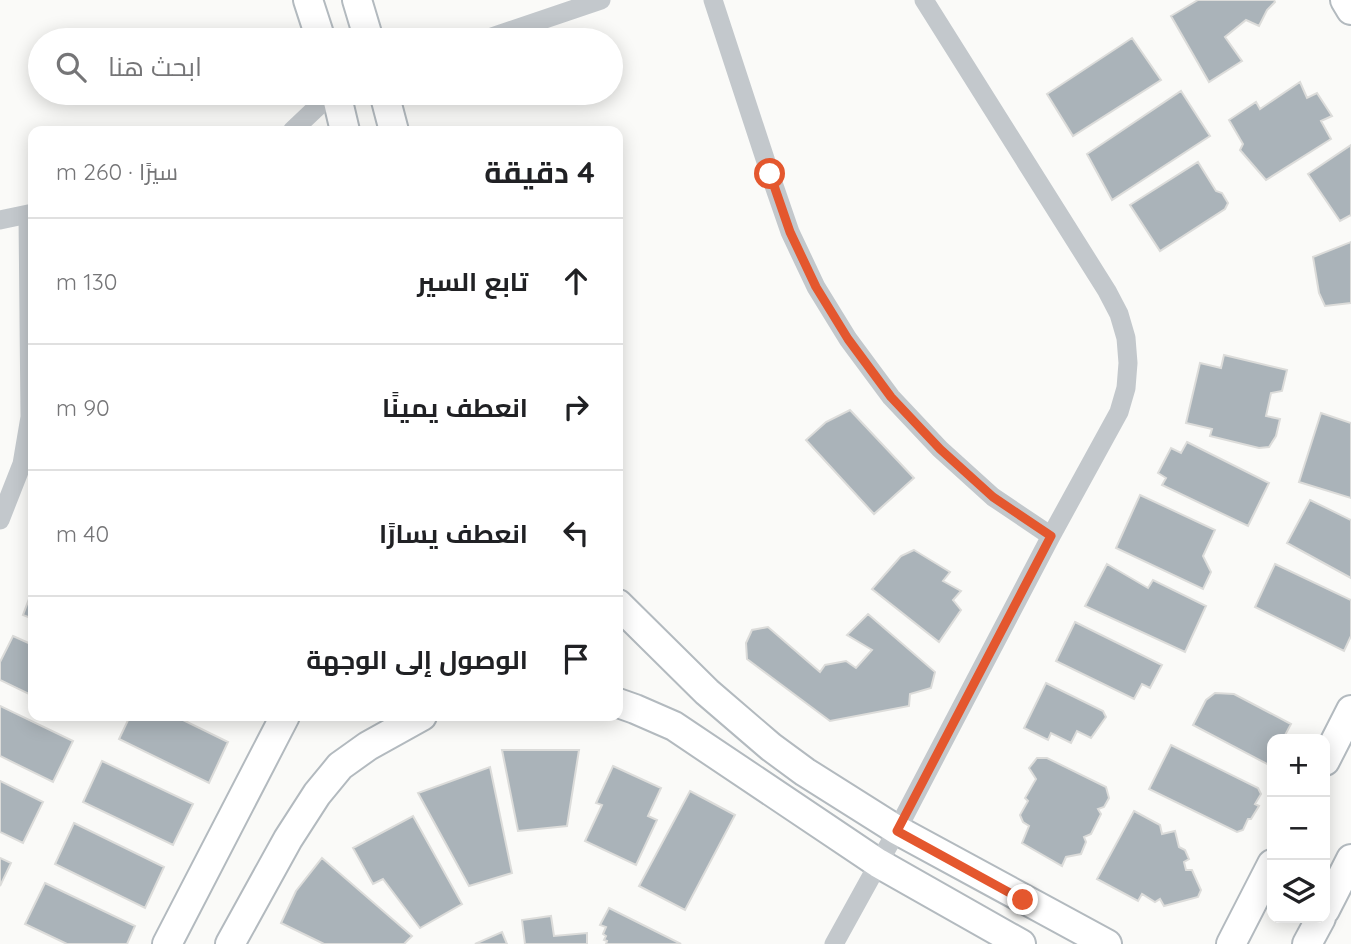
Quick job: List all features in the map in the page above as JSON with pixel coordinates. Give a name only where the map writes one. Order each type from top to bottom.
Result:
[{"type":"street","points":[[308,0],[317,28]]},
{"type":"street","points":[[357,0],[365,28]]},
{"type":"street","points":[[518,28],[601,0]]},
{"type":"street","points":[[713,0],[790,232],[816,287],[848,339],[891,397],[940,449],[993,497],[1051,536]]},
{"type":"street","points":[[834,944],[897,831],[1119,412],[1126,388],[1126,338],[1119,314],[924,0]]},
{"type":"street","points":[[1345,0],[1351,10]]},
{"type":"street","points":[[298,126],[321,105]]},
{"type":"street","points":[[337,105],[344,126]]},
{"type":"street","points":[[387,105],[393,126]]},
{"type":"street","points":[[0,220],[28,215]]},
{"type":"street","points":[[0,520],[22,464],[28,429]]},
{"type":"street","points":[[623,609],[707,692],[771,747],[814,778],[897,831],[1107,944]]},
{"type":"street","points":[[623,705],[674,726],[878,863],[1021,944]]},
{"type":"street","points":[[1330,751],[1351,710]]},
{"type":"street","points":[[167,944],[282,721]]},
{"type":"street","points":[[230,944],[288,839],[317,794],[340,766],[368,746],[413,721]]},
{"type":"street","points":[[1330,900],[1351,859]]},
{"type":"street","points":[[1231,944],[1267,874]]},
{"type":"street","points":[[1307,944],[1318,923]]},
{"type":"building","points":[[1198,0],[1275,2],[1267,10],[1259,26],[1246,20],[1225,37],[1242,61],[1209,82],[1171,16]]},
{"type":"building","points":[[1132,38],[1161,80],[1073,136],[1047,94]]},
{"type":"building","points":[[1300,82],[1307,98],[1317,93],[1332,116],[1321,121],[1331,139],[1266,180],[1240,150],[1243,144],[1229,120],[1256,102],[1260,109]]},
{"type":"building","points":[[1181,91],[1210,136],[1112,200],[1087,154]]},
{"type":"building","points":[[1351,145],[1351,215],[1340,221],[1308,174]]},
{"type":"building","points":[[1198,162],[1216,191],[1222,193],[1228,203],[1225,209],[1160,251],[1130,205]]},
{"type":"building","points":[[1351,242],[1351,303],[1325,306],[1319,293],[1313,257]]},
{"type":"building","points":[[1224,355],[1287,370],[1282,391],[1271,393],[1266,416],[1280,419],[1276,436],[1269,447],[1259,448],[1210,436],[1212,429],[1186,423],[1200,363],[1221,368]]},
{"type":"building","points":[[850,410],[914,478],[874,514],[806,440],[826,422]]},
{"type":"building","points":[[1321,413],[1351,423],[1351,498],[1299,482]]},
{"type":"building","points":[[1187,442],[1269,483],[1248,526],[1162,485],[1166,478],[1158,473],[1171,448],[1181,453]]},
{"type":"building","points":[[1140,495],[1215,530],[1203,556],[1211,572],[1203,589],[1116,548]]},
{"type":"building","points":[[1310,500],[1351,520],[1351,578],[1287,543]]},
{"type":"building","points":[[914,550],[950,572],[943,581],[961,591],[953,600],[961,610],[939,642],[872,589],[901,556]]},
{"type":"building","points":[[1107,564],[1148,588],[1153,580],[1206,606],[1185,652],[1085,606]]},
{"type":"building","points":[[1275,564],[1351,600],[1351,636],[1344,651],[1255,607]]},
{"type":"building","points":[[28,602],[28,617],[23,615]]},
{"type":"building","points":[[868,614],[935,672],[931,688],[910,694],[909,706],[830,721],[747,659],[746,643],[752,630],[768,627],[820,672],[825,665],[846,661],[856,668],[872,650],[847,635]]},
{"type":"building","points":[[1075,622],[1162,665],[1150,688],[1142,684],[1134,699],[1056,661]]},
{"type":"building","points":[[13,636],[28,643],[28,694],[0,680],[0,662]]},
{"type":"building","points":[[1046,683],[1103,711],[1106,717],[1091,738],[1077,731],[1071,743],[1051,733],[1048,740],[1024,728]]},
{"type":"building","points":[[1215,693],[1234,694],[1291,724],[1286,734],[1267,734],[1267,764],[1193,725],[1206,700]]},
{"type":"building","points":[[0,706],[73,741],[53,782],[0,756]]},
{"type":"building","points":[[128,721],[185,721],[228,742],[209,783],[119,739]]},
{"type":"building","points":[[1171,745],[1258,788],[1261,794],[1255,804],[1259,806],[1243,830],[1237,832],[1149,789]]},
{"type":"building","points":[[502,750],[579,750],[567,826],[518,831]]},
{"type":"building","points":[[1037,758],[1047,758],[1106,787],[1109,798],[1104,807],[1098,809],[1101,814],[1091,834],[1084,837],[1086,842],[1081,854],[1066,857],[1062,866],[1022,843],[1029,826],[1023,822],[1020,815],[1028,801],[1025,798],[1036,779],[1029,768]]},
{"type":"building","points":[[102,761],[193,804],[173,845],[83,802]]},
{"type":"building","points":[[613,766],[661,788],[648,816],[657,820],[636,865],[585,841],[602,805],[596,803]]},
{"type":"building","points":[[490,767],[512,873],[469,886],[418,793]]},
{"type":"building","points":[[0,781],[43,802],[23,843],[0,832]]},
{"type":"building","points":[[690,791],[735,815],[685,910],[639,886]]},
{"type":"building","points":[[1134,811],[1160,825],[1162,834],[1175,831],[1179,847],[1185,850],[1189,859],[1184,862],[1186,870],[1192,870],[1201,890],[1198,897],[1164,906],[1160,899],[1155,902],[1142,894],[1138,901],[1097,879]]},
{"type":"building","points":[[413,816],[462,904],[420,928],[383,879],[373,884],[353,848]]},
{"type":"building","points":[[74,823],[164,867],[145,908],[55,864]]},
{"type":"building","points":[[0,858],[11,863],[0,886]]},
{"type":"building","points":[[322,858],[412,936],[404,944],[324,944],[281,923],[296,891]]},
{"type":"building","points":[[45,883],[135,926],[127,944],[67,944],[25,924]]},
{"type":"building","points":[[609,908],[681,944],[606,944],[606,936],[603,934],[606,927],[600,925]]},
{"type":"building","points":[[551,916],[554,936],[587,933],[587,944],[525,944],[522,920]]},
{"type":"building","points":[[502,932],[507,944],[475,944]]},
{"type":"route","points":[[770,174],[790,232],[816,287],[848,339],[891,397],[940,449],[993,497],[1051,536],[897,831],[1023,900]]}]
